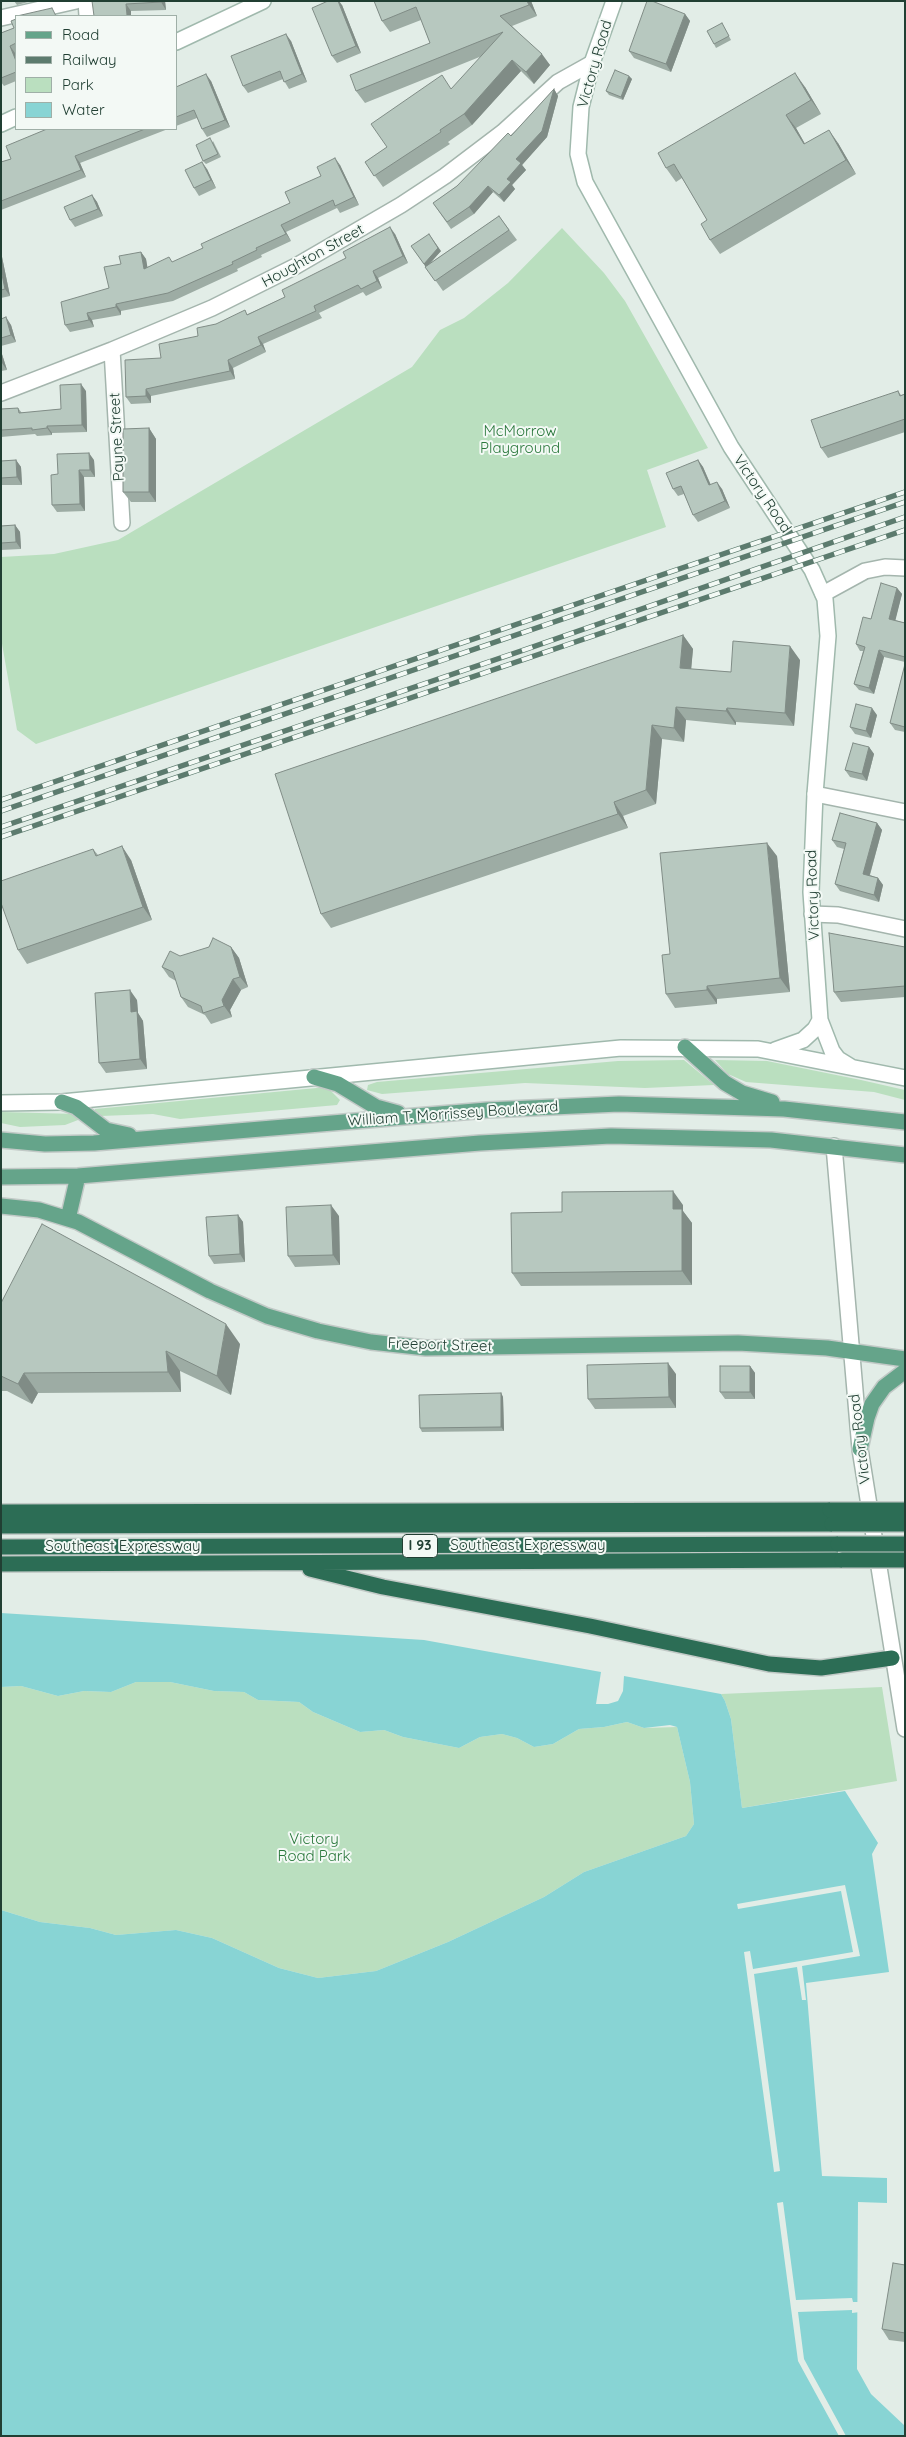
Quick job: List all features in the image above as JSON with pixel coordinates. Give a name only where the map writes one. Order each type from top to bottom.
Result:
[{"type":"highway","name":"I 93","points":[[1,1526],[831,1517],[905,1510]]},
{"type":"highway","name":"I 93","points":[[1,1512],[831,1517],[905,1524]]},
{"type":"highway","name":"I 93","points":[[1,1547],[905,1544]]},
{"type":"highway","name":"Southeast Expressway","points":[[1,1564],[905,1560]]},
{"type":"highway","points":[[290,1564],[383,1587],[572,1622],[769,1664],[821,1668],[892,1658]]},
{"type":"main road","points":[[1,18],[76,1]]},
{"type":"main road","points":[[86,1],[87,15]]},
{"type":"main road","points":[[178,41],[262,1]]},
{"type":"main road","name":"Victory Road","points":[[614,1],[592,63],[581,108],[578,139],[581,167],[589,190],[731,447],[809,564],[823,594],[828,636],[814,794],[811,877],[812,914],[820,1020],[832,1051],[850,1067]]},
{"type":"main road","name":"Houghton Street","points":[[1,392],[112,350],[248,292],[364,228],[452,172],[503,132],[558,82],[592,63]]},
{"type":"main road","points":[[1,124],[15,117]]},
{"type":"main road","name":"Payne Street","points":[[112,350],[122,523]]},
{"type":"main road","points":[[823,594],[865,571],[885,566],[905,568]]},
{"type":"main road","points":[[814,794],[905,812]]},
{"type":"main road","points":[[812,914],[838,915],[905,929]]},
{"type":"main road","points":[[771,1051],[803,1040],[811,1034],[820,1020]]},
{"type":"main road","points":[[685,1047],[718,1077],[742,1093],[774,1103],[817,1112]]},
{"type":"main road","points":[[1,1103],[62,1102],[581,1051],[685,1047],[771,1051],[905,1078]]},
{"type":"main road","points":[[314,1076],[338,1084],[376,1107],[402,1114],[422,1116]]},
{"type":"main road","points":[[62,1102],[76,1107],[106,1130],[122,1134],[160,1137]]},
{"type":"main road","name":"William T. Morrissey Boulevard","points":[[1,1140],[61,1144],[529,1107],[627,1104],[719,1105],[817,1112],[905,1122]]},
{"type":"main road","name":"William T. Morrissey Boulevard","points":[[1,1177],[78,1176],[573,1137],[705,1137],[834,1146],[905,1155]]},
{"type":"main road","name":"Victory Road","points":[[834,1146],[860,1449],[892,1658],[905,1729]]},
{"type":"main road","points":[[68,1219],[78,1176]]},
{"type":"main road","name":"Freeport Street","points":[[1,1206],[39,1210],[68,1219],[97,1232],[210,1291],[267,1316],[318,1331],[362,1341],[426,1348],[738,1344],[807,1346],[905,1359]]},
{"type":"main road","points":[[860,1449],[866,1418],[872,1404],[884,1387],[905,1371]]},
{"type":"green space","name":"McMorrow Playground","points":[[562,228],[604,273],[625,301],[708,448],[647,470],[666,527],[36,744],[17,730],[1,638],[1,557],[54,554],[118,540],[412,367],[440,330],[464,318],[508,283]]},
{"type":"green space","points":[[684,1060],[714,1085],[645,1088],[525,1083],[382,1094],[367,1090],[368,1085],[377,1082],[618,1061]]},
{"type":"green space","points":[[715,1060],[767,1061],[861,1080],[905,1090],[905,1100],[874,1092],[746,1082],[728,1074]]},
{"type":"green space","points":[[327,1087],[340,1100],[337,1105],[180,1119],[153,1114],[101,1116],[94,1113],[95,1109]]},
{"type":"green space","points":[[1,1112],[77,1114],[79,1117],[78,1120],[65,1125],[20,1127],[1,1123]]},
{"type":"green space","name":"Victory Road Park","points":[[136,1682],[170,1682],[214,1691],[244,1692],[258,1700],[299,1702],[313,1712],[360,1732],[384,1730],[403,1737],[459,1748],[480,1737],[502,1734],[517,1738],[534,1747],[553,1744],[579,1729],[604,1727],[627,1722],[644,1728],[677,1727],[690,1782],[694,1824],[686,1836],[584,1872],[544,1897],[448,1942],[376,1971],[318,1978],[279,1968],[212,1938],[176,1930],[116,1935],[90,1928],[40,1922],[1,1910],[1,1687],[21,1686],[58,1696],[84,1691],[111,1692]]},
{"type":"green space","points":[[882,1687],[897,1781],[742,1808],[731,1719],[721,1694]]},
{"type":"water","points":[[1,1613],[424,1640],[601,1672],[596,1704],[608,1704],[618,1701],[623,1691],[624,1676],[721,1694],[731,1719],[742,1808],[845,1791],[878,1843],[872,1854],[889,1972],[806,1983],[822,2176],[887,2178],[887,2203],[858,2202],[857,2369],[871,2394],[905,2426],[905,2436],[1,2436],[1,1910],[40,1922],[90,1928],[116,1935],[176,1930],[212,1938],[279,1968],[318,1978],[376,1971],[448,1942],[544,1897],[584,1872],[686,1836],[694,1824],[690,1782],[677,1727],[670,1725],[644,1728],[627,1722],[604,1727],[579,1729],[553,1744],[534,1747],[517,1738],[502,1734],[480,1737],[459,1748],[403,1737],[384,1730],[360,1732],[313,1712],[299,1702],[258,1700],[244,1692],[214,1691],[170,1682],[136,1682],[111,1692],[84,1691],[58,1696],[21,1686],[1,1687]]},
{"type":"pier","points":[[845,1885],[860,1956],[802,1966],[806,2000],[802,2000],[797,1967],[754,1974],[780,2171],[774,2172],[744,1952],[750,1951],[753,1969],[853,1952],[841,1891],[738,1909],[737,1904]]},
{"type":"pier","points":[[783,2202],[796,2300],[852,2298],[853,2302],[860,2302],[860,2312],[852,2313],[852,2310],[798,2312],[804,2359],[846,2436],[839,2436],[798,2361],[777,2203]]},
{"type":"building","points":[[92,1],[161,2],[126,4],[127,15],[94,15]]},
{"type":"building","points":[[328,1],[338,1],[356,46],[332,56],[312,8]]},
{"type":"building","points":[[374,1],[527,1],[529,5],[500,16],[542,54],[526,72],[512,60],[464,114],[440,130],[441,132],[374,176],[365,162],[387,147],[371,124],[442,75],[451,89],[503,32],[356,91],[350,75],[430,43],[416,7],[382,21]]},
{"type":"building","points":[[647,1],[652,1],[685,14],[666,64],[629,51]]},
{"type":"building","points":[[52,8],[56,15],[21,15]]},
{"type":"building","points":[[15,19],[15,44],[10,46],[15,58],[15,72],[1,78],[1,33],[14,28],[11,21]]},
{"type":"building","points":[[722,23],[729,36],[714,44],[707,31]]},
{"type":"building","points":[[286,34],[302,74],[284,82],[280,71],[243,86],[231,56]]},
{"type":"building","points":[[615,70],[629,76],[621,97],[606,91]]},
{"type":"building","points":[[795,73],[811,100],[786,115],[804,144],[829,130],[846,160],[710,240],[701,224],[707,220],[674,164],[666,168],[658,153]]},
{"type":"building","points":[[206,74],[225,120],[202,129],[194,110],[178,116],[178,86]]},
{"type":"building","points":[[554,89],[542,131],[516,159],[521,163],[507,179],[511,182],[499,195],[488,186],[469,207],[447,222],[433,203],[457,186],[508,133],[511,136]]},
{"type":"building","points":[[45,130],[142,130],[75,156],[81,170],[1,201],[1,162],[11,159],[6,146]]},
{"type":"building","points":[[210,138],[218,154],[203,161],[196,145]]},
{"type":"building","points":[[335,158],[354,197],[335,206],[333,200],[281,225],[286,234],[256,248],[257,250],[232,262],[233,264],[168,293],[116,304],[116,307],[87,313],[89,320],[65,325],[61,302],[109,288],[104,267],[121,264],[119,256],[141,252],[144,269],[169,257],[172,262],[203,248],[201,244],[290,203],[285,192],[321,176],[317,167]]},
{"type":"building","points":[[202,162],[211,180],[194,188],[185,170]]},
{"type":"building","points":[[92,195],[98,209],[70,220],[64,207]]},
{"type":"building","points":[[499,216],[509,230],[435,281],[425,267]]},
{"type":"building","points":[[390,227],[403,256],[373,271],[377,281],[361,289],[358,285],[314,306],[316,311],[258,337],[261,345],[228,360],[230,371],[146,389],[146,396],[126,397],[125,360],[161,358],[159,344],[198,336],[197,328],[216,324],[245,310],[247,315],[285,297],[282,290],[346,258],[343,252]]},
{"type":"building","points":[[429,234],[438,248],[424,264],[411,246]]},
{"type":"building","points":[[1,270],[5,289],[1,290]]},
{"type":"building","points":[[6,317],[11,335],[1,338],[1,319]]},
{"type":"building","points":[[81,384],[82,425],[47,426],[47,428],[32,430],[32,428],[1,430],[1,409],[18,408],[19,413],[61,409],[60,385]]},
{"type":"building","points":[[898,391],[900,396],[905,394],[905,419],[821,448],[811,420]]},
{"type":"building","points":[[149,428],[149,492],[123,492],[123,429]]},
{"type":"building","points":[[89,453],[90,470],[79,470],[80,504],[52,505],[51,475],[58,474],[57,454]]},
{"type":"building","points":[[16,460],[17,477],[1,478],[1,461]]},
{"type":"building","points":[[698,460],[709,485],[717,482],[725,501],[693,515],[681,486],[673,489],[666,473]]},
{"type":"building","points":[[15,525],[16,542],[1,543],[1,526]]},
{"type":"building","points":[[881,583],[897,588],[889,619],[905,623],[905,657],[879,650],[869,688],[854,684],[865,647],[856,644],[863,617],[871,619]]},
{"type":"building","points":[[683,635],[680,668],[731,672],[733,641],[790,646],[785,713],[727,708],[726,711],[676,707],[674,728],[652,725],[646,790],[614,802],[618,814],[321,914],[275,774]]},
{"type":"building","points":[[905,664],[905,727],[890,723]]},
{"type":"building","points":[[856,704],[872,708],[866,731],[850,727]]},
{"type":"building","points":[[853,743],[869,747],[862,774],[845,770]]},
{"type":"building","points":[[840,813],[877,823],[863,874],[878,878],[874,895],[835,884],[846,843],[832,840]]},
{"type":"building","points":[[767,843],[780,978],[707,986],[707,990],[666,994],[662,955],[670,954],[660,853]]},
{"type":"building","points":[[122,846],[143,907],[18,950],[1,903],[1,881],[93,849],[96,856]]},
{"type":"building","points":[[829,933],[905,947],[905,986],[834,992]]},
{"type":"building","points":[[213,938],[231,947],[240,977],[233,979],[222,1000],[224,1006],[203,1013],[201,1006],[181,997],[173,972],[162,967],[170,951],[180,956],[209,947]]},
{"type":"building","points":[[130,990],[131,1012],[137,1011],[140,1059],[99,1063],[95,993]]},
{"type":"building","points":[[673,1191],[673,1209],[682,1209],[682,1271],[512,1273],[511,1213],[562,1212],[562,1192]]},
{"type":"building","points":[[331,1205],[333,1255],[288,1256],[286,1207]]},
{"type":"building","points":[[238,1215],[240,1254],[209,1256],[206,1217]]},
{"type":"building","points":[[42,1224],[226,1324],[217,1376],[166,1351],[168,1372],[24,1373],[18,1384],[1,1376],[1,1303]]},
{"type":"building","points":[[668,1363],[669,1397],[588,1399],[587,1365]]},
{"type":"building","points":[[720,1366],[750,1366],[750,1392],[720,1392]]},
{"type":"building","points":[[501,1393],[501,1427],[420,1428],[419,1395]]},
{"type":"building","points":[[893,2263],[905,2265],[905,2333],[882,2329]]},
{"type":"railway","points":[[1,800],[905,492]]},
{"type":"railway","points":[[1,811],[905,502]]},
{"type":"railway","points":[[1,827],[521,651],[905,517]]},
{"type":"railway","points":[[1,837],[905,530]]}]
